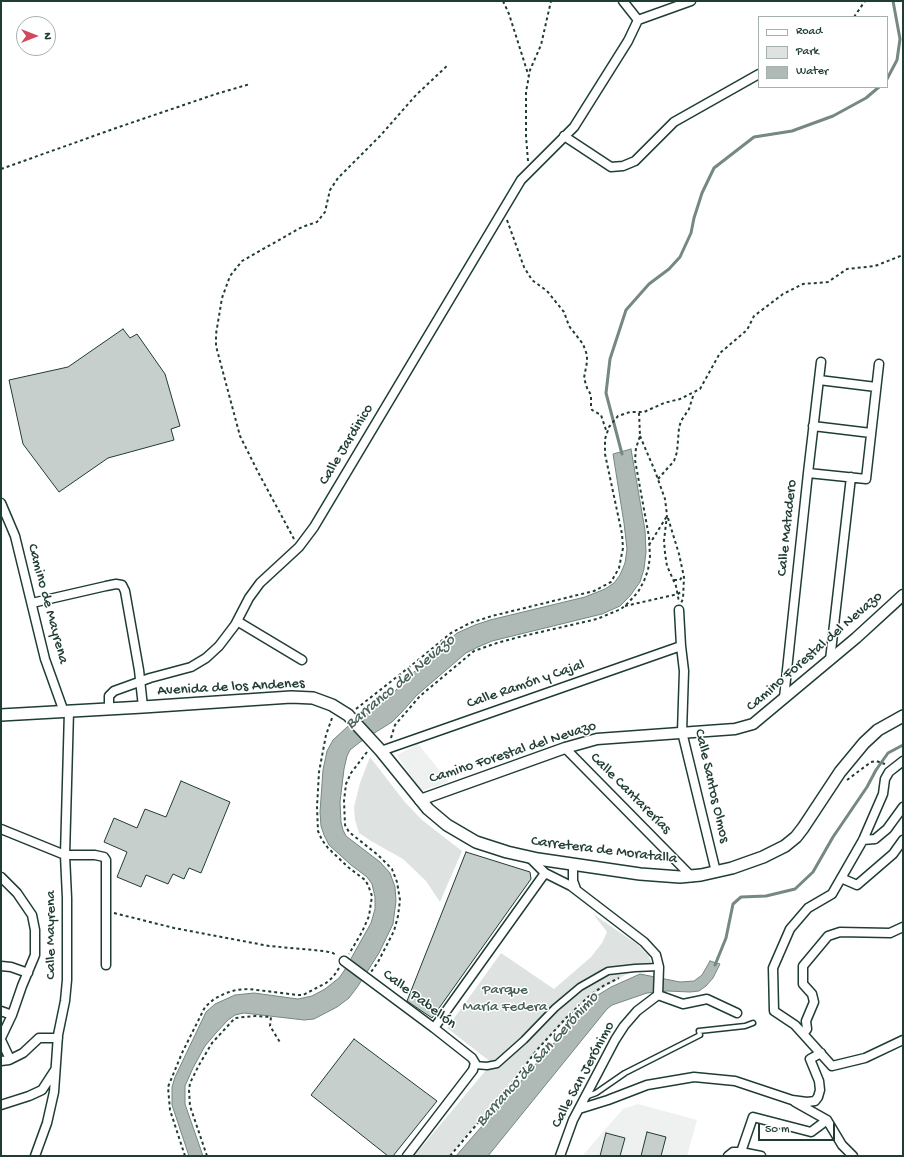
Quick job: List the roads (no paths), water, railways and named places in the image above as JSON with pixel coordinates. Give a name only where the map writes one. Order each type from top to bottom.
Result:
[{"type":"main road","name":"Avenida de los Andenes","points":[[1,715],[291,697],[313,698],[326,702],[348,715],[382,747],[420,800]]},
{"type":"main road","name":"Carretera de Moratalla","points":[[420,800],[439,819],[466,837],[490,847],[529,857],[554,861],[573,867],[692,877],[716,872],[763,857],[775,852],[790,842],[803,828],[834,781],[864,743],[878,730],[903,716]]},
{"type":"street","points":[[623,1],[638,20],[691,1]]},
{"type":"street","name":"Calle Jardinico","points":[[109,709],[110,694],[122,687],[191,667],[206,658],[219,646],[237,621],[249,598],[260,583],[299,547],[314,528],[521,180],[574,127],[628,41],[638,20]]},
{"type":"street","points":[[564,136],[611,167],[623,166],[635,161],[674,122],[758,75]]},
{"type":"street","name":"Calle Matadero","points":[[784,698],[821,362]]},
{"type":"street","points":[[808,473],[866,479],[879,364]]},
{"type":"street","points":[[819,380],[876,387]]},
{"type":"street","points":[[813,426],[871,433]]},
{"type":"street","points":[[830,660],[851,477]]},
{"type":"street","name":"Camino de Mayrena","points":[[1,503],[15,536],[45,659],[66,712]]},
{"type":"street","points":[[32,603],[106,586],[116,584],[122,585],[125,591],[141,681],[143,707]]},
{"type":"street","name":"Camino Forestal del Nevazo","points":[[420,800],[585,741],[603,738],[748,727],[761,720],[784,698],[856,638],[903,595]]},
{"type":"street","name":"Calle Santos Olmos","points":[[679,610],[684,671],[682,732],[716,872]]},
{"type":"street","points":[[237,621],[302,660]]},
{"type":"street","name":"Calle Ramón y Cajal","points":[[382,747],[681,646]]},
{"type":"street","name":"Calle Mayrena","points":[[35,1156],[48,1123],[54,1092],[58,1038],[65,1001],[67,980],[67,898],[65,855],[66,712]]},
{"type":"street","name":"Calle Cantarerías","points":[[564,748],[692,877]]},
{"type":"street","points":[[903,761],[894,767],[885,779],[883,794],[863,840],[832,894],[808,908],[790,929],[773,968],[774,1011],[795,1025],[832,1066],[865,1058],[903,1040]]},
{"type":"street","points":[[863,840],[874,839],[887,829],[903,807]]},
{"type":"street","points":[[1,829],[65,855],[95,854],[104,856],[106,860],[106,965]]},
{"type":"street","points":[[841,878],[857,885],[893,854],[903,840]]},
{"type":"street","points":[[529,857],[546,873],[576,889],[650,948],[656,955],[659,967],[658,993],[683,1004],[707,999],[737,1013]]},
{"type":"street","points":[[546,873],[543,869],[544,863],[547,861],[554,861]]},
{"type":"street","points":[[559,880],[570,877],[573,867]]},
{"type":"street","points":[[573,867],[576,889]]},
{"type":"street","points":[[434,1028],[546,873]]},
{"type":"street","points":[[1,877],[17,893],[32,915],[35,930],[35,955],[1,1039],[10,1059]]},
{"type":"street","points":[[803,1034],[807,1029],[806,1021],[814,1002],[812,994],[803,984],[803,966],[828,936],[840,932],[890,933],[903,927]]},
{"type":"street","name":"Calle Pabellón","points":[[344,961],[434,1028],[472,1058],[475,1064]]},
{"type":"street","points":[[1,966],[11,967],[28,973]]},
{"type":"street","points":[[407,1156],[473,1070],[475,1064],[487,1066],[497,1064],[524,1040],[555,1008],[580,987],[608,971],[659,967]]},
{"type":"street","name":"Calle San Jerónimo","points":[[560,1156],[573,1120],[615,1040],[624,1026],[658,993]]},
{"type":"street","points":[[1,1011],[12,1015]]},
{"type":"street","points":[[1,1061],[23,1053],[39,1038],[58,1038]]},
{"type":"street","points":[[579,1108],[608,1100],[647,1085],[694,1077],[735,1081],[792,1100],[807,1102],[815,1101],[820,1090],[819,1081],[810,1059],[821,1053]]},
{"type":"street","points":[[1,1105],[30,1096],[42,1090],[55,1070]]},
{"type":"street","points":[[792,1100],[827,1120],[842,1144],[853,1156]]},
{"type":"street","points":[[741,1152],[753,1117],[811,1132],[827,1120]]},
{"type":"street","points":[[728,1156],[733,1152],[762,1156]]},
{"type":"lane","points":[[585,1097],[596,1093],[625,1072],[700,1035],[699,1031],[745,1026],[753,1023]]},
{"type":"water","points":[[631,449],[645,530],[646,552],[644,569],[640,582],[630,596],[620,606],[602,614],[492,641],[466,653],[417,695],[392,722],[350,750],[344,769],[340,802],[341,822],[346,836],[380,862],[390,873],[395,887],[396,901],[393,924],[379,953],[358,986],[349,998],[337,1007],[314,1019],[304,1020],[244,1013],[235,1015],[228,1020],[216,1033],[205,1046],[185,1086],[185,1104],[203,1156],[189,1156],[172,1105],[172,1087],[175,1077],[206,1012],[215,1004],[235,995],[254,993],[298,999],[312,996],[325,989],[339,978],[344,971],[371,923],[375,909],[375,897],[372,884],[367,877],[329,845],[321,826],[320,812],[323,770],[327,751],[333,740],[347,727],[388,699],[404,681],[457,633],[490,620],[585,597],[605,589],[614,583],[620,575],[625,563],[627,549],[613,454]]},
{"type":"water","points":[[710,961],[720,964],[713,978],[699,991],[667,991],[647,993],[612,1005],[607,1009],[488,1156],[456,1156],[593,998],[611,987],[640,974],[680,982],[694,981],[702,975]]},
{"type":"waterway","name":"Barranco del Nevazo","points":[[888,77],[897,60],[900,39],[893,1]]},
{"type":"waterway","name":"Barranco del Nevazo","points":[[622,454],[606,393],[610,359],[626,310],[649,284],[669,269],[680,257],[691,233],[702,193],[714,168],[754,137],[792,131],[833,116],[866,98],[878,88]]},
{"type":"waterway","name":"Barranco de San Gerónimo","points":[[715,965],[726,938],[733,904],[741,897],[766,896],[795,889],[813,872],[833,837],[888,753],[903,745]]},
{"type":"park label","name":"Parque María Federa","points":[[505,1000]]}]
